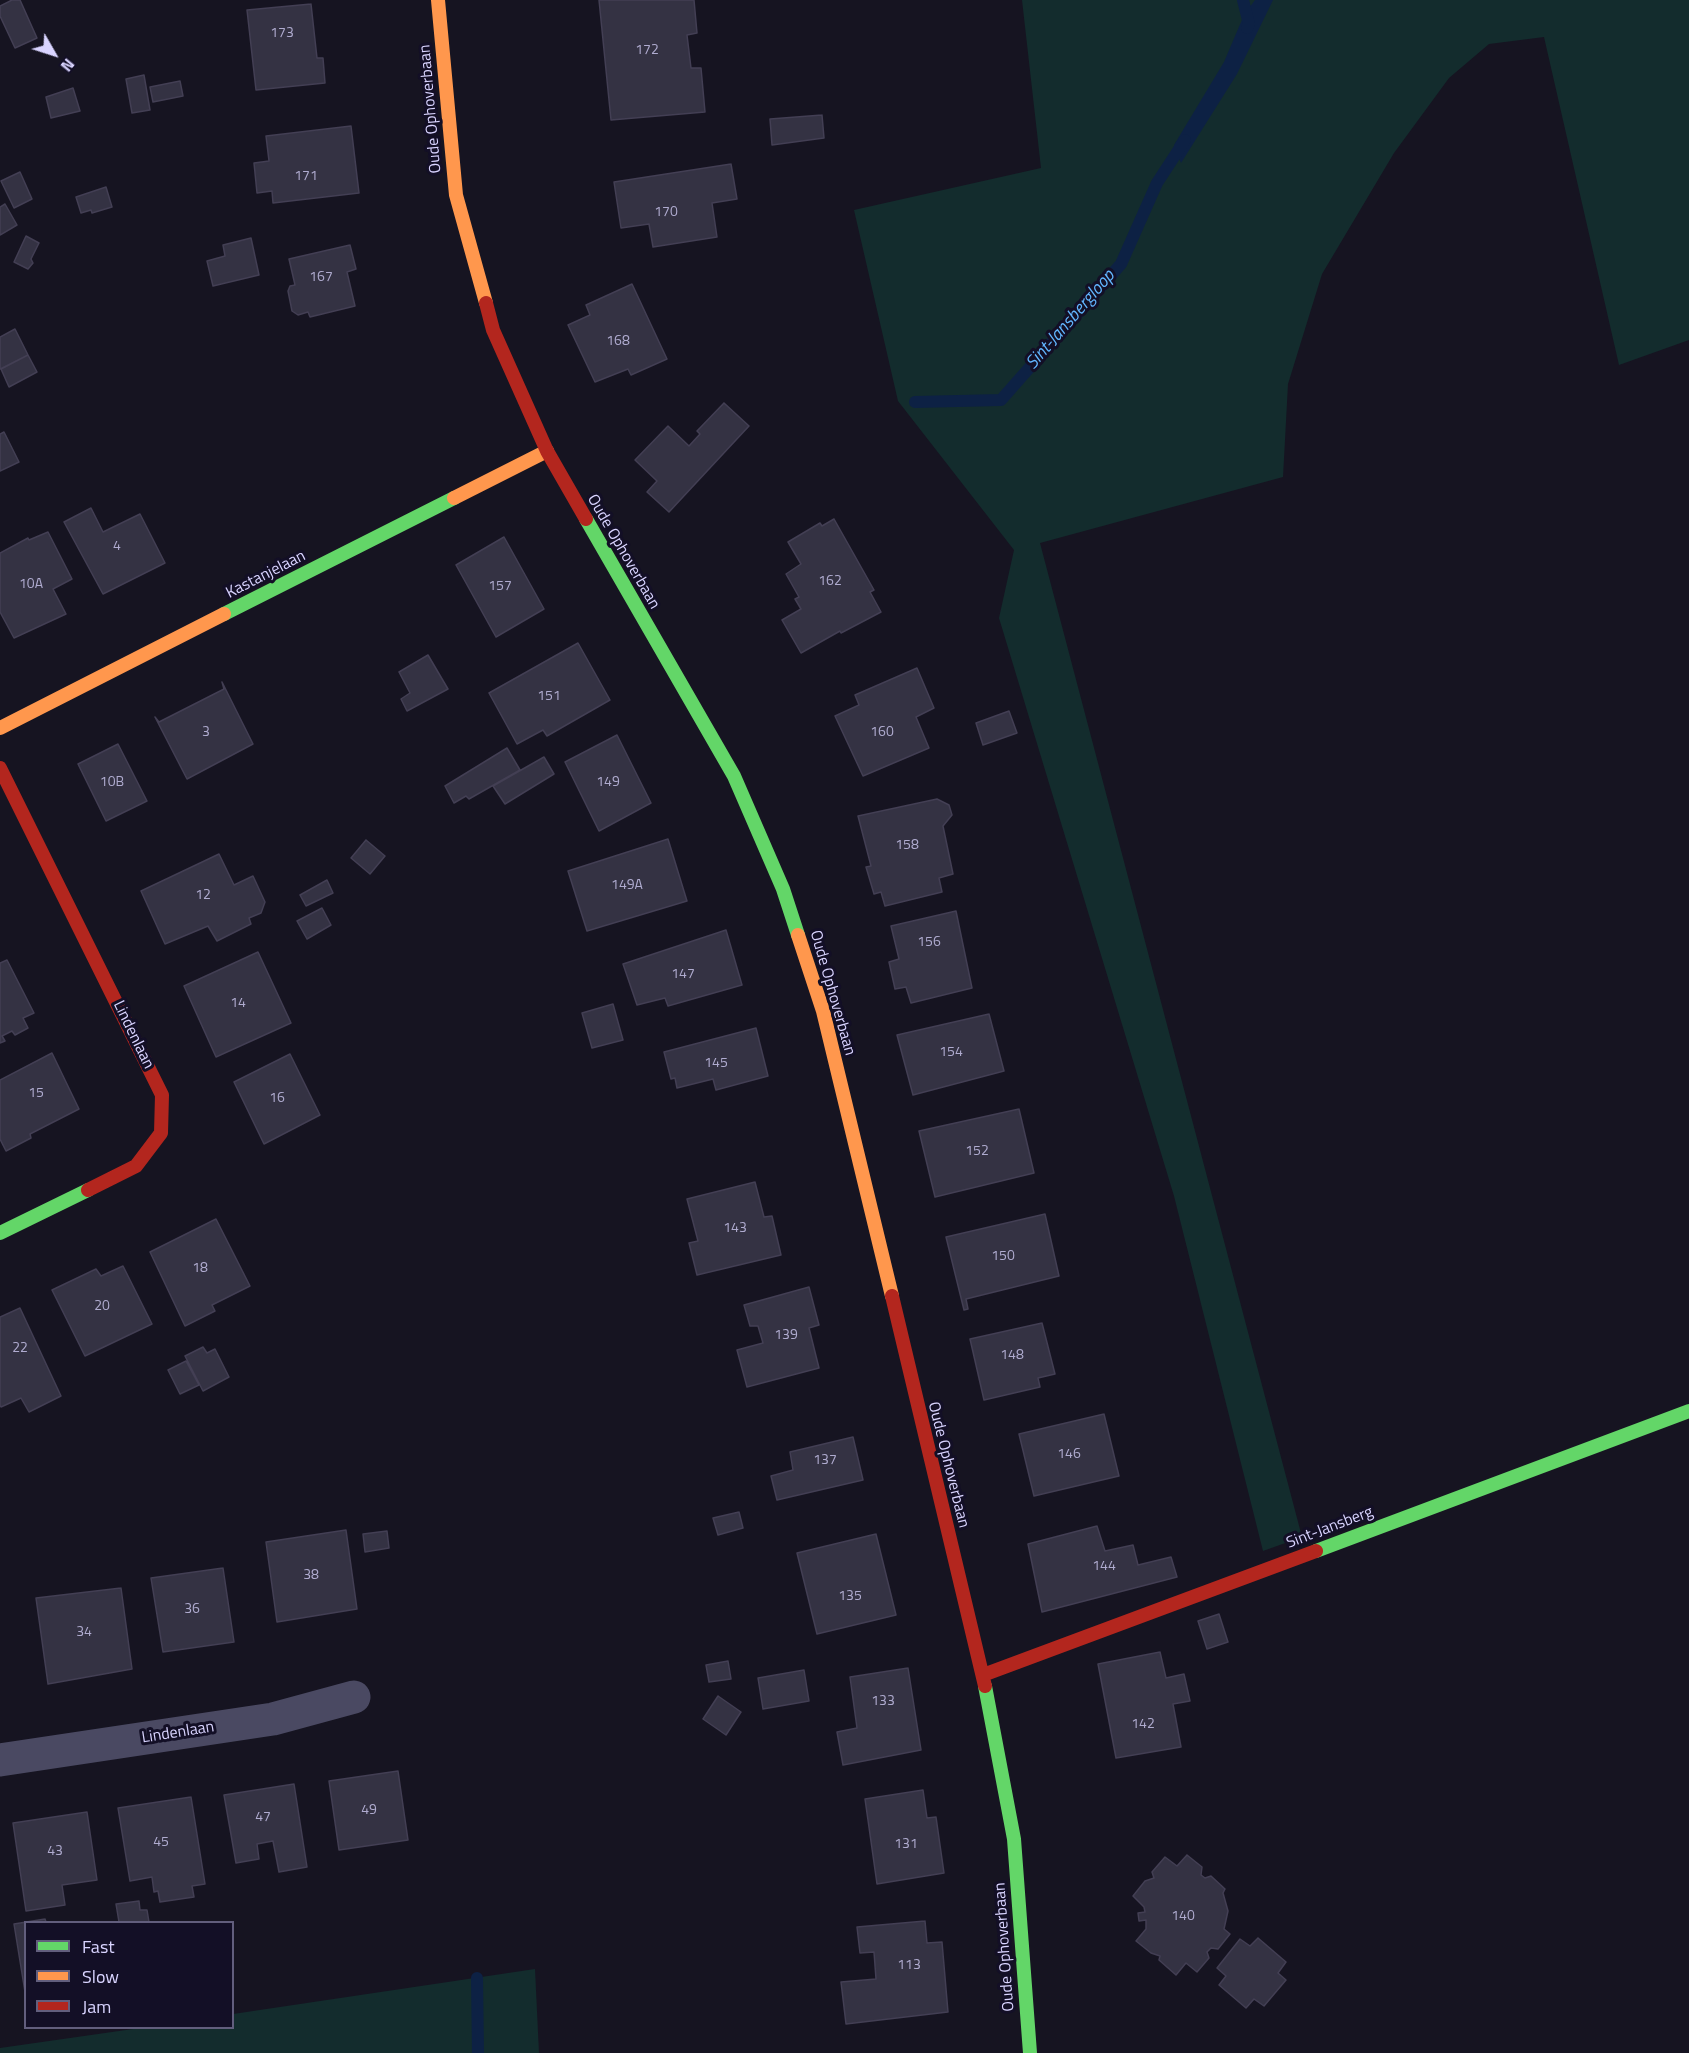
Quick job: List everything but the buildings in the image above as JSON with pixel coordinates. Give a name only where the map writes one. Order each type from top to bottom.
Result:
[{"type":"street","name":"Oude Ophoverbaan","points":[[438,0],[456,195],[493,330],[546,451],[734,776],[783,889],[823,1011],[983,1676],[1014,1839],[1030,2053]]},
{"type":"street","name":"Kastanjelaan","points":[[0,728],[546,451]]},
{"type":"street","name":"Lindenlaan","points":[[0,768],[162,1095],[161,1133],[136,1166],[0,1233]]},
{"type":"street","name":"Sint-Jansberg","points":[[983,1676],[1689,1411]]},
{"type":"street","name":"Lindenlaan","points":[[0,1760],[273,1719],[354,1697]]},
{"type":"green space","points":[[1022,0],[1689,0],[1689,340],[1619,365],[1544,37],[1489,44],[1449,78],[1394,153],[1322,274],[1288,384],[1283,477],[1040,543],[1302,1537],[1263,1551],[1174,1196],[999,618],[1014,550],[898,401],[854,210],[1041,168]]},
{"type":"green space","points":[[535,1969],[539,2053],[0,2053],[0,2048],[133,2029],[234,2029],[234,2014]]},
{"type":"water","points":[[1255,0],[1273,0],[1237,74],[1181,163],[1174,145],[1224,62],[1244,15]]},
{"type":"waterway","name":"Sint-Jansbergloop","points":[[1243,0],[1249,24],[1247,28]]},
{"type":"waterway","name":"Sint-Jansbergloop","points":[[915,402],[1001,400],[1121,264],[1157,183],[1185,140]]},
{"type":"waterway","points":[[477,1978],[478,2053]]},
{"type":"traffic: fast","points":[[224,614],[454,498]]},
{"type":"traffic: fast","points":[[586,519],[734,776],[783,889],[798,935]]},
{"type":"traffic: fast","points":[[0,1233],[88,1190]]},
{"type":"traffic: fast","points":[[1316,1551],[1689,1411]]},
{"type":"traffic: fast","points":[[985,1686],[1014,1839],[1030,2053]]},
{"type":"traffic: slow","points":[[438,0],[456,195],[486,303]]},
{"type":"traffic: slow","points":[[454,498],[547,451]]},
{"type":"traffic: slow","points":[[0,728],[224,614]]},
{"type":"traffic: slow","points":[[798,935],[823,1011],[892,1296]]},
{"type":"traffic: jam","points":[[486,303],[493,330],[547,451],[586,519]]},
{"type":"traffic: jam","points":[[0,768],[162,1095],[161,1133],[136,1166],[88,1190]]},
{"type":"traffic: jam","points":[[892,1296],[985,1686]]},
{"type":"traffic: jam","points":[[983,1675],[1316,1551]]}]
